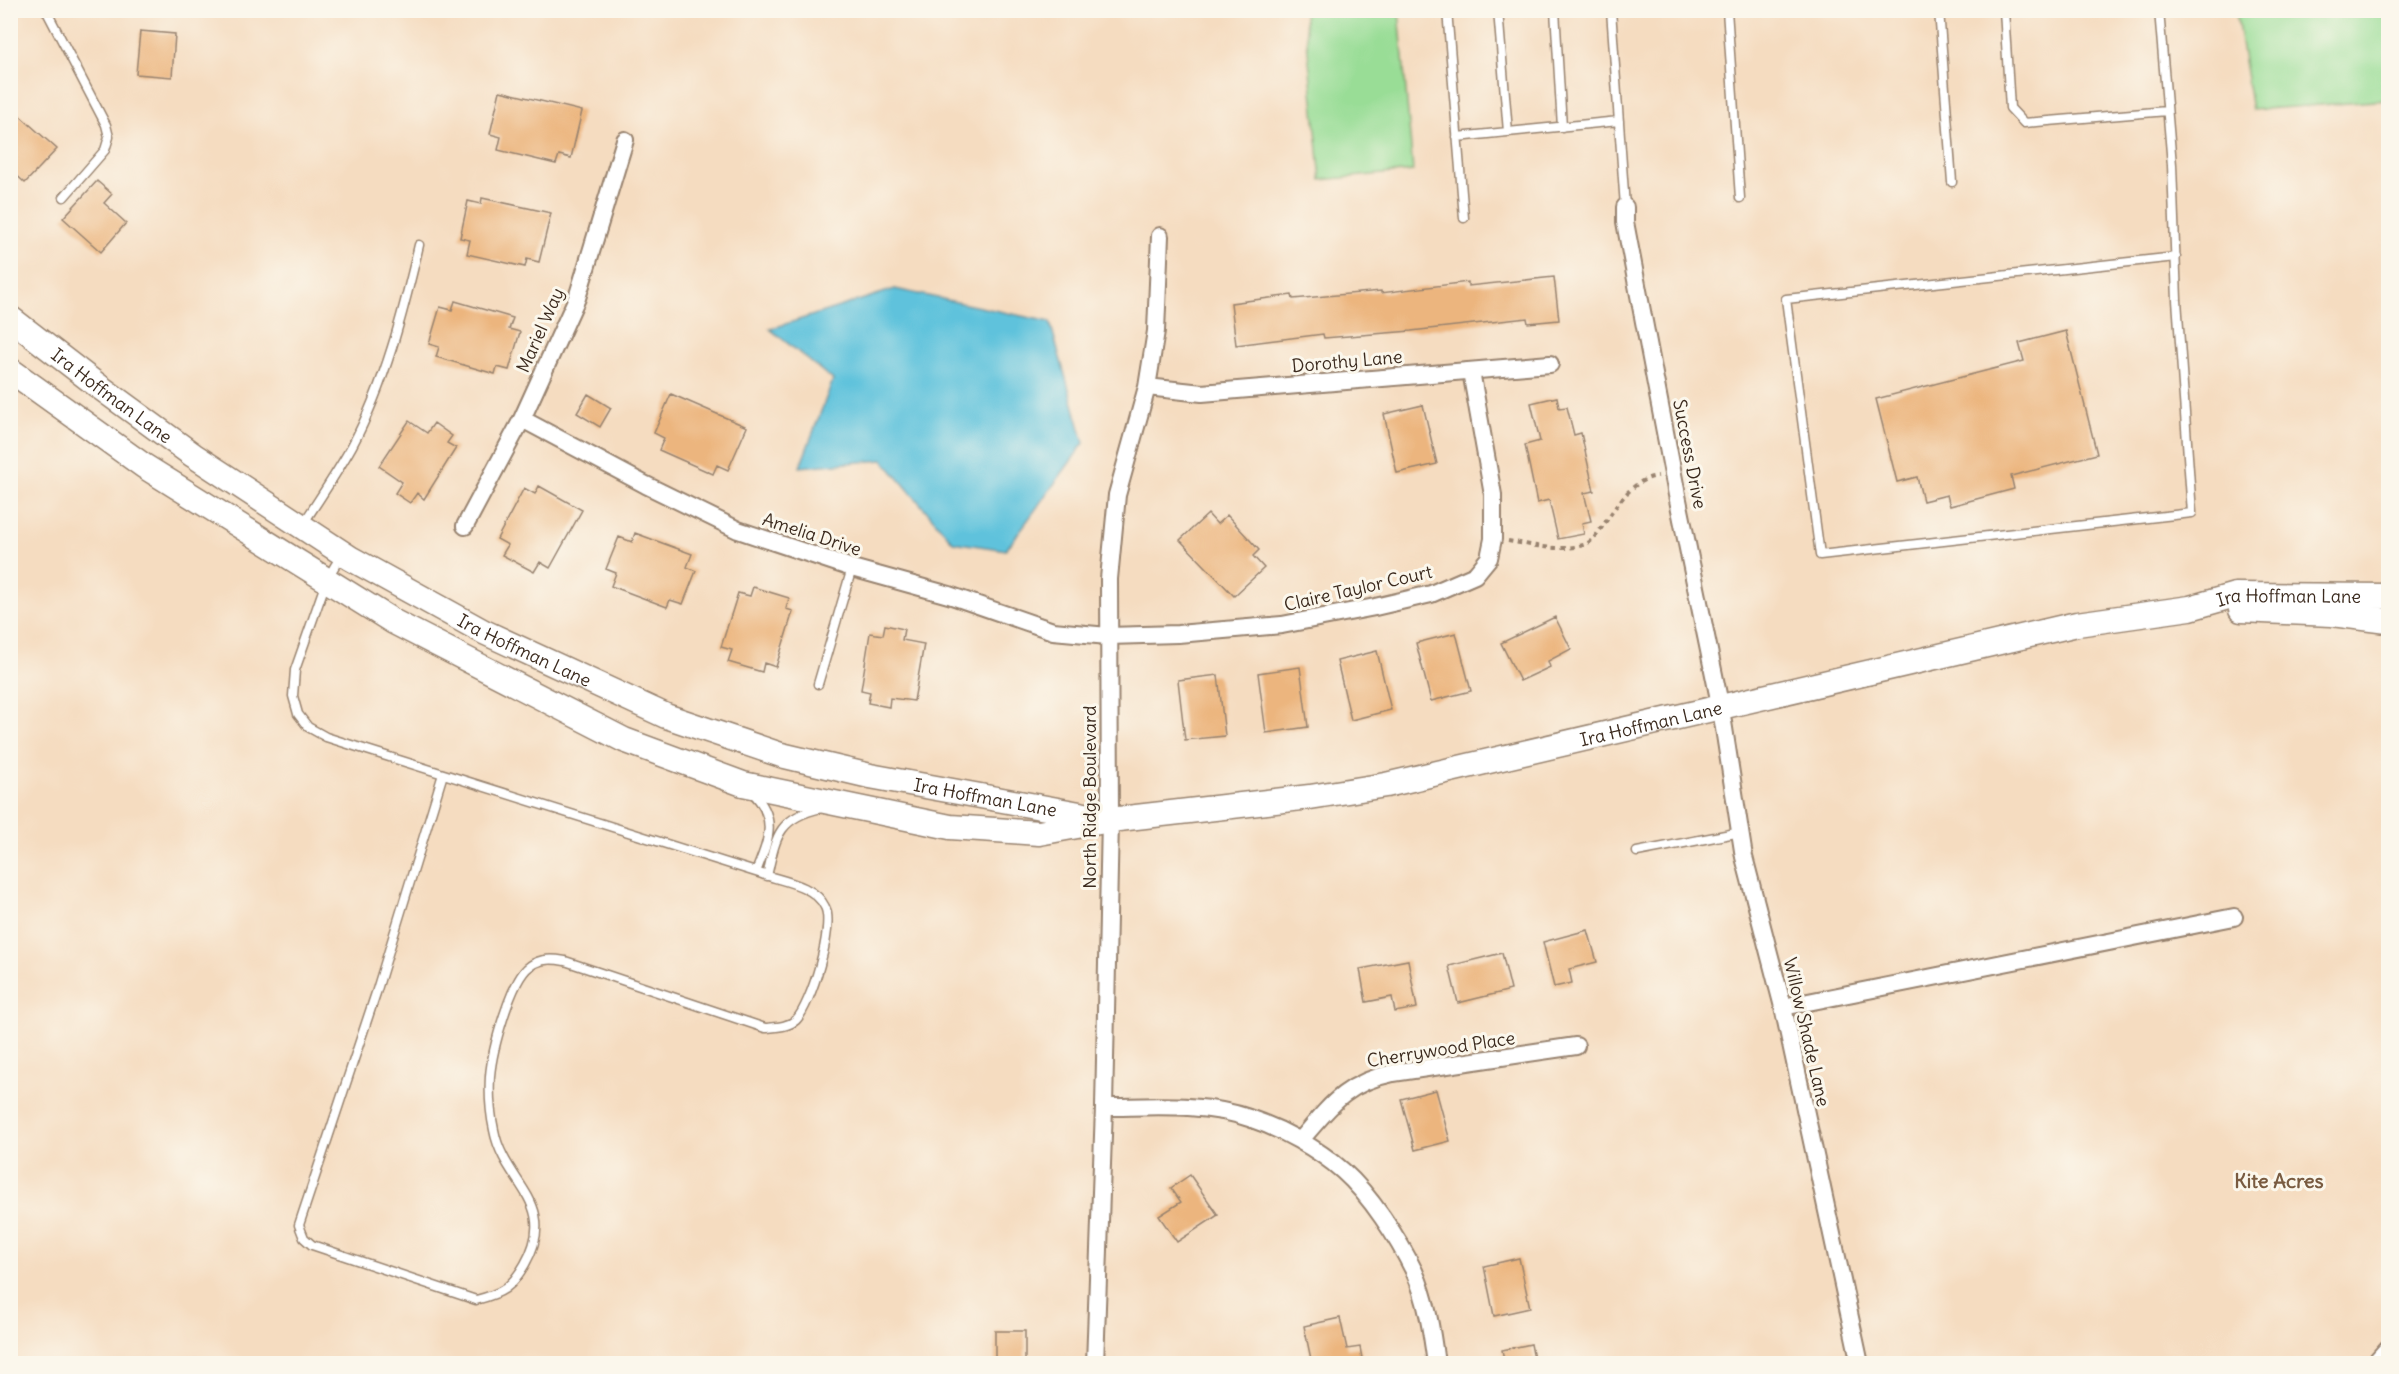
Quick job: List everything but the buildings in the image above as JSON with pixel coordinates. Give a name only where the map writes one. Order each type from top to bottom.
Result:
[{"type":"main road","name":"Ira Hoffman Lane","points":[[10,318],[193,455],[343,553],[484,632],[666,716],[781,755],[870,776],[1110,820]]},
{"type":"main road","name":"Ira Hoffman Lane","points":[[10,370],[144,466],[394,622],[624,741],[743,784],[950,827],[1039,833],[1110,820],[1310,797],[1386,785],[2066,626],[2133,614],[2190,608],[2332,614],[2388,621]]},
{"type":"main road","name":"Ira Hoffman Lane","points":[[2190,608],[2235,595],[2388,596]]},
{"type":"street","name":"Mariel Way","points":[[465,526],[522,419],[577,298],[625,140]]},
{"type":"street","name":"Success Drive","points":[[1625,207],[1625,222],[1673,474],[1721,708]]},
{"type":"street","name":"North Ridge Boulevard","points":[[1095,1364],[1104,1107],[1110,820],[1109,579],[1117,495],[1147,387],[1156,331],[1160,236]]},
{"type":"street","name":"Dorothy Lane","points":[[1147,387],[1202,393],[1550,364]]},
{"type":"street","name":"Claire Taylor Court","points":[[1108,636],[1178,634],[1282,625],[1431,594],[1475,575],[1489,558],[1493,539],[1493,495],[1471,371]]},
{"type":"street","name":"Amelia Drive","points":[[522,419],[646,486],[738,530],[852,568],[949,595],[1053,631],[1108,636]]},
{"type":"street","name":"Willow Shade Lane","points":[[1721,708],[1743,858],[1783,1007],[1860,1364]]},
{"type":"street","points":[[1783,1007],[2234,916]]},
{"type":"street","name":"Cherrywood Place","points":[[1300,1141],[1334,1102],[1364,1080],[1393,1073],[1576,1046]]},
{"type":"street","points":[[1104,1107],[1190,1107],[1247,1117],[1300,1141],[1344,1172],[1385,1220],[1414,1272],[1431,1330],[1436,1364]]},
{"type":"street","points":[[2374,1364],[2388,1348]]},
{"type":"lane","points":[[46,10],[106,125],[110,137],[105,150],[64,197]]},
{"type":"lane","points":[[1447,10],[1464,219]]},
{"type":"lane","points":[[1498,10],[1508,132]]},
{"type":"lane","points":[[1555,10],[1562,127]]},
{"type":"lane","points":[[1611,10],[1625,207]]},
{"type":"lane","points":[[1727,10],[1740,198]]},
{"type":"lane","points":[[1939,10],[1952,182]]},
{"type":"lane","points":[[2004,10],[2010,108],[2024,123],[2167,111]]},
{"type":"lane","points":[[2159,10],[2192,513],[1820,555],[1786,299],[2175,257]]},
{"type":"lane","points":[[1457,137],[1619,121]]},
{"type":"lane","points":[[301,527],[352,444],[371,404],[400,322],[419,245]]},
{"type":"lane","points":[[343,553],[327,579],[296,670],[293,696],[298,714],[308,727],[326,737],[756,872],[807,890],[817,896],[826,908],[829,925],[826,944],[805,1007],[794,1021],[783,1027],[765,1028],[565,960],[548,958],[531,964],[520,975],[507,1006],[490,1073],[490,1107],[494,1133],[505,1160],[533,1204],[537,1231],[528,1258],[514,1282],[499,1294],[476,1299],[312,1245],[304,1238],[299,1225],[376,993],[443,774]]},
{"type":"lane","points":[[818,684],[852,568]]},
{"type":"lane","points":[[743,784],[758,798],[770,822],[756,872]]},
{"type":"lane","points":[[767,876],[774,845],[782,829],[791,819],[835,802]]},
{"type":"lane","points":[[1637,852],[1741,832]]},
{"type":"path","points":[[1493,539],[1557,549],[1587,544],[1596,536],[1625,494],[1647,477],[1673,474]]},
{"type":"green space","points":[[1304,11],[1399,11],[1413,171],[1321,180]]},
{"type":"green space","points":[[2236,11],[2388,11],[2388,100],[2252,110]]},
{"type":"water","points":[[895,289],[1050,322],[1084,443],[1006,550],[953,542],[883,460],[800,467],[833,380],[770,329]]},
{"type":"district","name":"Kite Acres","points":[[2279,1180]]}]
